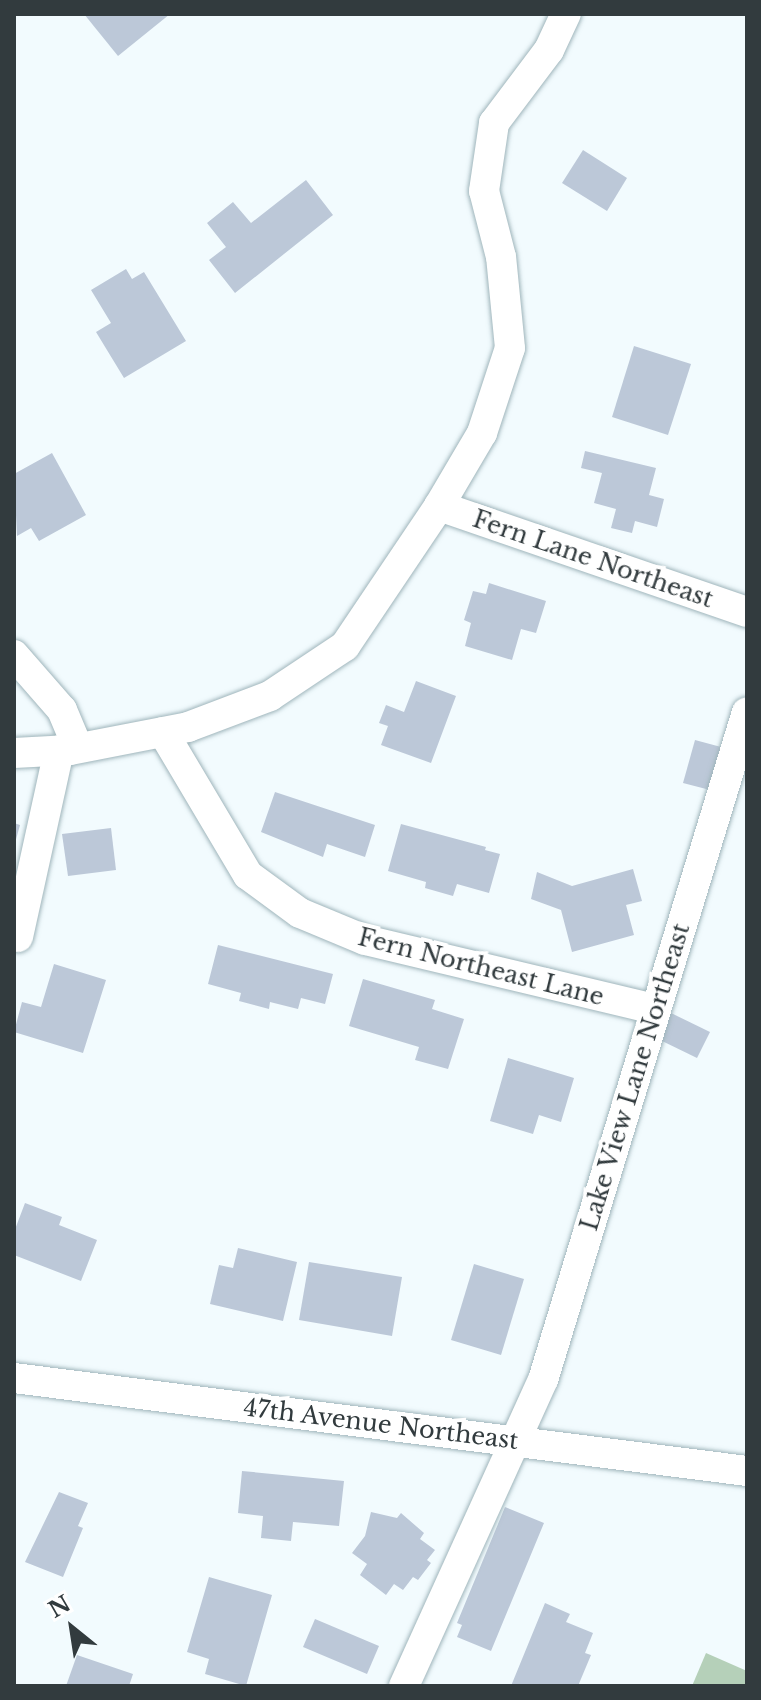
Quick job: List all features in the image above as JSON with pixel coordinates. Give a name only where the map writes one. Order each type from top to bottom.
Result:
[{"type":"street","points":[[14,753],[68,749],[188,727],[270,696],[345,646],[439,506],[482,433],[510,348],[501,257],[484,191],[494,123],[549,50],[566,14]]},
{"type":"street","name":"Fern Lane Northeast","points":[[439,506],[747,612]]},
{"type":"street","points":[[14,655],[62,710],[68,749],[18,937]]},
{"type":"street","name":"Lake View Lane Northeast","points":[[404,1686],[543,1380],[747,712]]},
{"type":"street","name":"Fern Northeast Lane","points":[[163,732],[248,875],[300,913],[365,940],[655,1009]]},
{"type":"street","name":"47th Avenue Northeast","points":[[15,1381],[747,1471]]},
{"type":"green space","points":[[706,1653],[747,1671],[745,1686],[692,1686]]},
{"type":"building","points":[[84,14],[170,14],[118,56]]},
{"type":"building","points":[[583,150],[627,178],[607,211],[562,183]]},
{"type":"building","points":[[306,180],[333,215],[235,293],[209,260],[226,247],[207,223],[233,202],[251,223]]},
{"type":"building","points":[[126,269],[132,279],[144,272],[186,341],[124,378],[96,332],[111,323],[91,290]]},
{"type":"building","points":[[634,346],[691,364],[668,435],[612,417]]},
{"type":"building","points":[[585,451],[656,468],[649,495],[664,499],[657,527],[635,521],[632,533],[611,528],[616,509],[594,503],[602,473],[581,468]]},
{"type":"building","points":[[52,453],[86,515],[39,541],[31,528],[17,536],[14,474]]},
{"type":"building","points":[[489,583],[546,601],[536,633],[521,629],[512,660],[465,646],[471,623],[464,620],[473,591],[486,594]]},
{"type":"building","points":[[416,681],[456,696],[431,763],[381,745],[388,726],[379,723],[386,705],[404,712]]},
{"type":"building","points":[[695,740],[721,747],[710,790],[683,783]]},
{"type":"building","points":[[275,792],[375,825],[365,857],[327,844],[323,857],[261,832]]},
{"type":"building","points":[[14,823],[20,825],[15,843],[14,843]]},
{"type":"building","points":[[401,824],[486,847],[485,850],[500,854],[489,893],[457,884],[453,896],[425,888],[426,882],[388,871]]},
{"type":"building","points":[[111,828],[116,870],[68,876],[62,834]]},
{"type":"building","points":[[633,869],[642,901],[626,905],[634,935],[572,952],[561,910],[531,899],[537,872],[572,886]]},
{"type":"building","points":[[218,945],[333,974],[325,1004],[301,998],[298,1009],[270,1002],[269,1009],[239,1001],[241,993],[208,984]]},
{"type":"building","points":[[54,964],[106,980],[83,1053],[14,1032],[22,1002],[41,1007]]},
{"type":"building","points":[[363,979],[435,1000],[432,1009],[464,1019],[448,1069],[415,1060],[419,1047],[349,1026]]},
{"type":"building","points":[[671,1013],[710,1032],[697,1058],[658,1039]]},
{"type":"building","points":[[508,1058],[574,1078],[561,1122],[539,1115],[533,1134],[490,1121]]},
{"type":"building","points":[[25,1203],[62,1217],[59,1225],[97,1240],[81,1281],[14,1255],[14,1232]]},
{"type":"building","points":[[238,1248],[297,1262],[283,1321],[210,1304],[219,1265],[233,1268]]},
{"type":"building","points":[[309,1262],[402,1277],[392,1336],[299,1320]]},
{"type":"building","points":[[474,1264],[524,1279],[501,1355],[451,1340]]},
{"type":"building","points":[[242,1471],[344,1481],[339,1526],[293,1522],[291,1541],[261,1538],[263,1516],[238,1513]]},
{"type":"building","points":[[59,1492],[88,1503],[78,1526],[83,1528],[63,1577],[25,1562]]},
{"type":"building","points":[[505,1507],[544,1523],[491,1651],[457,1637],[462,1625],[457,1623]]},
{"type":"building","points":[[371,1512],[397,1518],[401,1513],[424,1533],[420,1539],[435,1550],[427,1560],[431,1563],[418,1580],[413,1577],[403,1590],[394,1584],[386,1595],[360,1575],[367,1564],[352,1553],[365,1536]]},
{"type":"building","points":[[209,1577],[272,1595],[246,1686],[205,1674],[209,1659],[187,1652]]},
{"type":"building","points":[[545,1603],[570,1614],[566,1622],[593,1633],[585,1653],[591,1655],[578,1686],[511,1686]]},
{"type":"building","points":[[315,1619],[379,1646],[367,1674],[303,1647]]},
{"type":"building","points":[[77,1655],[133,1674],[129,1686],[66,1686]]}]
